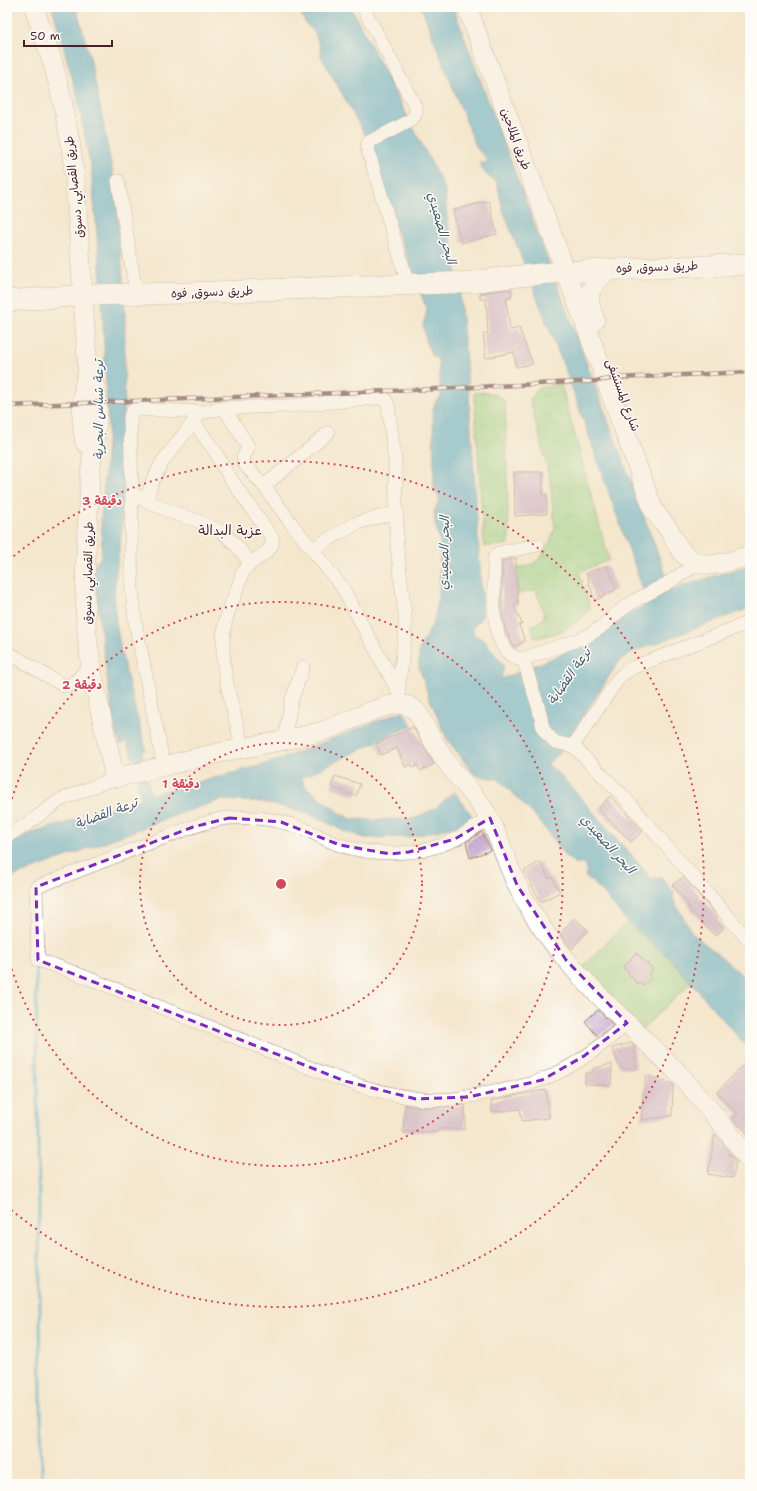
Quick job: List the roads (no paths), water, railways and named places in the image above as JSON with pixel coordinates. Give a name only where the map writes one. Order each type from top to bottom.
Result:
[{"type":"main road","name":"طريق القصابي, دسوق","points":[[34,7],[54,67],[63,104],[70,141],[92,295],[88,372],[96,385],[97,403],[96,439],[91,461],[85,603],[91,664],[115,778]]},
{"type":"main road","name":"طريق الملاحين","points":[[467,7],[565,272]]},
{"type":"main road","name":"طريق دسوق, فوه","points":[[7,301],[136,293],[187,293],[472,282],[517,275],[609,269],[750,264]]},
{"type":"main road","name":"شارع المستشفى","points":[[591,325],[589,294],[592,288],[609,269]]},
{"type":"main road","name":"شارع المستشفى","points":[[565,272],[591,325],[664,505],[667,527],[679,549],[688,557],[699,563],[710,565],[722,564],[750,554]]},
{"type":"main road","points":[[115,778],[242,748],[284,742],[340,725],[390,705],[397,704],[413,710],[446,761],[486,813],[498,837],[517,885],[548,938],[566,960],[679,1075],[711,1111],[750,1161]]},
{"type":"street","points":[[363,7],[415,106],[416,115],[410,121],[371,140],[368,143],[367,151],[412,284]]},
{"type":"street","points":[[118,180],[136,293]]},
{"type":"street","points":[[151,770],[135,621],[131,568],[132,494],[130,417],[136,409],[203,412],[224,408],[286,406],[378,398],[385,399],[388,405],[395,461],[397,546],[405,614],[405,635],[413,710]]},
{"type":"street","points":[[224,408],[248,446],[243,458],[246,466],[264,486],[342,587],[413,710]]},
{"type":"street","points":[[146,501],[156,473],[163,461],[193,421],[203,412]]},
{"type":"street","points":[[193,421],[216,453],[228,475],[272,536],[273,543],[270,549],[246,567],[241,577],[225,624],[222,654],[227,685],[242,748]]},
{"type":"street","points":[[264,486],[328,433]]},
{"type":"street","points":[[132,494],[222,532],[234,543],[251,563]]},
{"type":"street","points":[[312,549],[358,524],[397,512]]},
{"type":"street","points":[[538,545],[498,553],[495,555],[493,562],[494,614],[498,635],[505,650],[517,659],[524,659],[586,637],[600,628],[621,610],[648,592],[666,584],[699,563]]},
{"type":"street","points":[[573,746],[618,679],[625,672],[634,666],[750,622]]},
{"type":"street","points":[[7,652],[64,686],[68,686],[76,681],[91,664]]},
{"type":"street","points":[[524,659],[543,728],[546,733],[555,742],[573,746],[624,797],[750,942]]},
{"type":"street","points":[[284,742],[291,702],[303,667]]},
{"type":"street","points":[[7,836],[26,825],[60,800],[115,778]]},
{"type":"street","points":[[486,813],[455,839],[433,847],[390,854],[367,852],[340,845],[295,826],[256,818],[229,818],[193,827],[36,887],[38,960],[69,970],[297,1063],[345,1081],[379,1091],[416,1099],[442,1100],[469,1097],[542,1080],[562,1070],[608,1040],[627,1023]]},
{"type":"water","name":"ترعة القضابة","points":[[52,7],[76,7],[90,57],[115,184],[125,303],[124,484],[121,538],[115,580],[114,602],[122,657],[146,750],[142,751],[151,795],[273,762],[403,711],[412,725],[301,778],[306,787],[341,814],[352,819],[377,820],[415,818],[436,808],[454,791],[475,820],[458,826],[409,837],[365,838],[343,831],[308,813],[262,802],[222,800],[190,810],[7,879],[7,841],[141,799],[134,761],[126,741],[121,745],[116,733],[109,693],[93,570],[95,564],[102,556],[101,522],[108,429],[101,280],[91,168],[77,95]]},
{"type":"water","points":[[297,7],[351,7],[445,189],[447,216],[460,295],[469,395],[483,615],[473,628],[474,635],[485,641],[504,666],[501,679],[560,655],[648,604],[571,385],[503,210],[497,182],[483,171],[480,161],[486,164],[487,159],[477,149],[421,7],[453,7],[672,591],[685,585],[750,565],[750,608],[630,653],[620,660],[558,754],[548,764],[563,778],[651,879],[661,877],[674,893],[673,899],[692,933],[750,982],[750,1051],[669,957],[627,922],[591,880],[586,878],[585,876],[587,871],[585,864],[576,864],[566,857],[537,818],[498,779],[474,774],[447,739],[430,700],[419,667],[419,650],[433,623],[439,597],[440,542],[435,524],[434,512],[439,500],[439,495],[434,490],[433,409],[436,401],[441,396],[438,359],[432,356],[427,345],[423,325],[427,311],[405,250],[388,212],[375,153],[321,56],[320,47],[315,33],[307,25]]},
{"type":"waterway","points":[[36,963],[42,1484]]},
{"type":"railway","points":[[7,406],[437,389],[596,381],[617,378],[750,372]]},
{"type":"district","name":"عزبة البدالة","points":[[230,530]]},
{"type":"water label","name":"البحر الصعيدي","points":[[442,228]]},
{"type":"water label","name":"ترعة شباس البحرية","points":[[98,410]]},
{"type":"water label","name":"البحر الصعيدي","points":[[444,553]]},
{"type":"water label","name":"البحر الصعيدي","points":[[608,844]]}]
